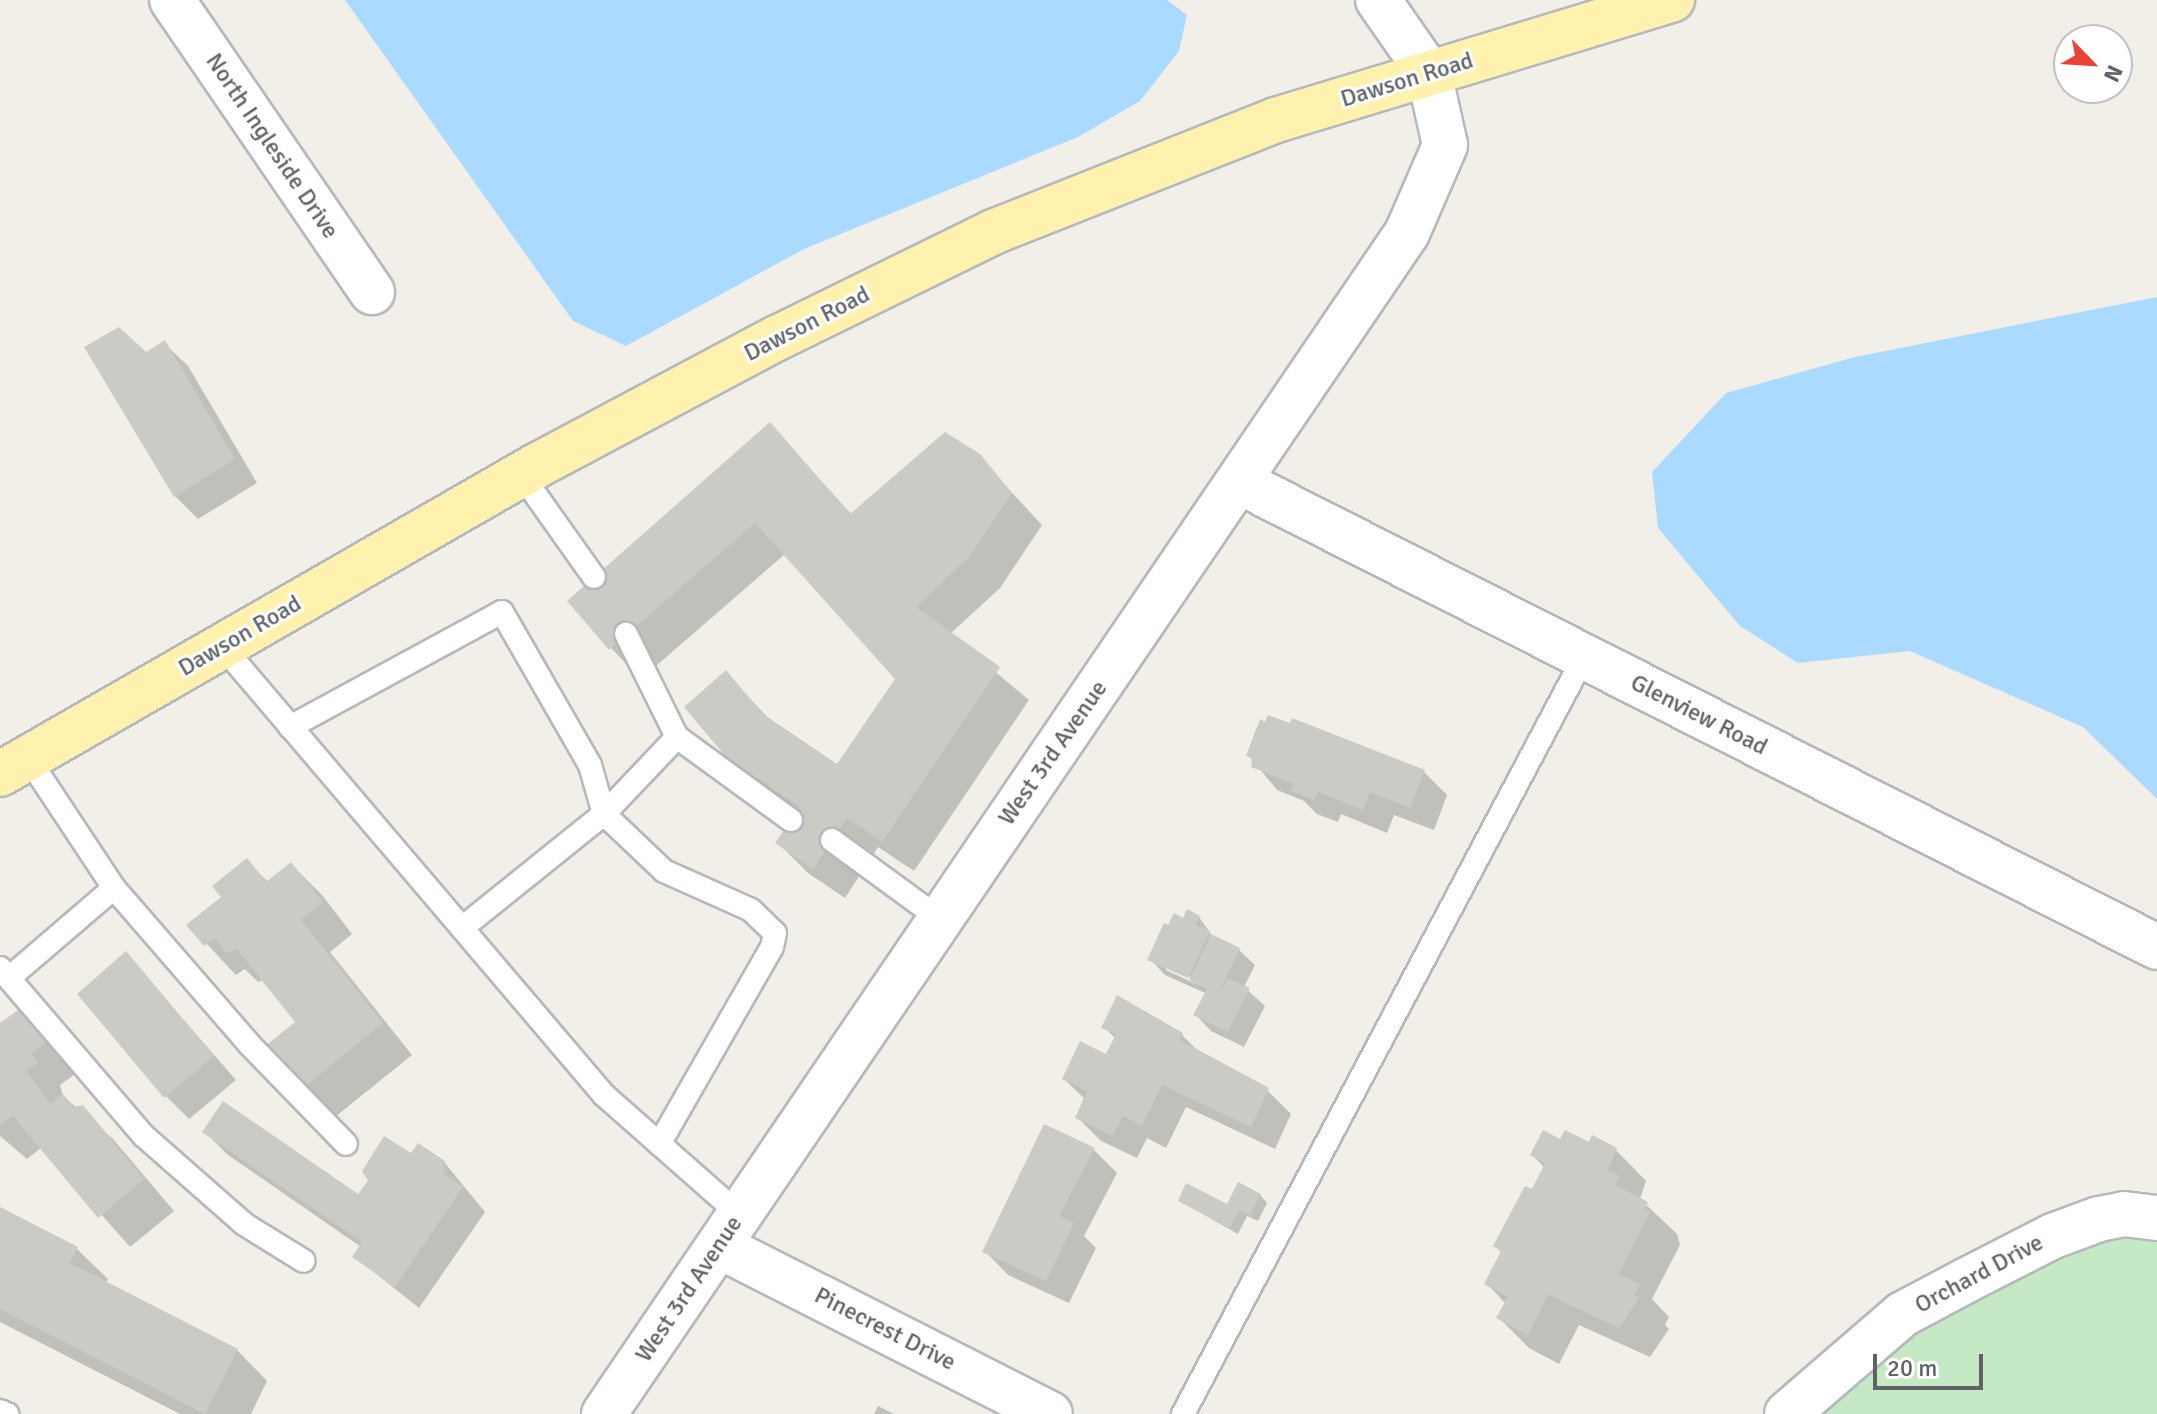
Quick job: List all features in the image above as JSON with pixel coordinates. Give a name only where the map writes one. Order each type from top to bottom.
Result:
[{"type":"main road","name":"Dawson Road","points":[[14,766],[521,474],[777,338],[993,232],[1276,120],[1672,0]]},
{"type":"street","name":"North Ingleside Drive","points":[[172,0],[372,292]]},
{"type":"street","points":[[1378,0],[1429,73]]},
{"type":"street","name":"West 3rd Avenue","points":[[604,1414],[1407,233],[1440,166],[1445,145],[1429,73]]},
{"type":"street","name":"Glenview Road","points":[[1240,482],[2157,947]]},
{"type":"street","name":"Orchard Drive","points":[[1787,1414],[1903,1314],[1965,1281],[2053,1236],[2099,1219],[2124,1214],[2157,1218]]},
{"type":"street","name":"Pinecrest Drive","points":[[729,1231],[1050,1414]]},
{"type":"lane","points":[[521,474],[594,577]]},
{"type":"lane","points":[[290,727],[502,612],[590,765],[604,814],[664,871],[751,910],[775,933],[772,947],[659,1144]]},
{"type":"lane","points":[[626,634],[677,737],[791,820]]},
{"type":"lane","points":[[222,646],[604,1095],[659,1144],[729,1231]]},
{"type":"lane","points":[[1183,1414],[1584,657]]},
{"type":"lane","points":[[462,928],[604,814],[677,737]]},
{"type":"lane","points":[[14,766],[249,1044],[346,1144]]},
{"type":"lane","points":[[832,840],[940,919]]},
{"type":"lane","points":[[114,888],[4,973],[144,1136],[244,1224],[304,1261]]},
{"type":"lane","points":[[0,1411],[7,1414]]},
{"type":"green space","points":[[2157,1221],[2157,1414],[1790,1414],[1979,1276]]},
{"type":"water","points":[[345,0],[1167,0],[1187,15],[1179,51],[1140,101],[1078,137],[804,249],[626,346],[573,321]]},
{"type":"water","points":[[2157,297],[2157,799],[2083,727],[1910,651],[1798,663],[1740,626],[1658,528],[1652,472],[1726,393],[1855,357]]},
{"type":"building","points":[[119,327],[146,352],[165,340],[235,459],[174,497],[84,347]]},
{"type":"building","points":[[770,422],[850,514],[945,432],[980,454],[1012,493],[969,557],[916,607],[1000,667],[882,842],[847,818],[813,869],[775,843],[800,807],[727,758],[684,707],[726,670],[763,714],[837,764],[895,679],[755,523],[609,650],[567,601]]},
{"type":"building","points":[[1268,715],[1290,723],[1292,718],[1425,770],[1410,808],[1370,792],[1363,810],[1318,792],[1314,800],[1291,791],[1294,784],[1251,767],[1252,758],[1246,756],[1260,719],[1265,722]]},
{"type":"building","points":[[247,858],[266,882],[291,862],[323,902],[301,920],[383,1023],[298,1092],[263,1048],[295,1022],[237,949],[226,953],[215,938],[204,946],[186,925],[221,897],[212,886]]},
{"type":"building","points":[[1187,909],[1200,916],[1196,925],[1210,931],[1188,978],[1147,960],[1164,923],[1168,925],[1174,913],[1183,918]]},
{"type":"building","points":[[1211,934],[1240,948],[1218,995],[1228,978],[1250,988],[1228,1032],[1193,1015],[1207,989],[1189,980]]},
{"type":"building","points":[[126,951],[214,1056],[164,1098],[77,994]]},
{"type":"building","points":[[1117,995],[1183,1033],[1180,1040],[1269,1088],[1251,1127],[1162,1085],[1142,1126],[1123,1116],[1113,1136],[1075,1118],[1087,1091],[1062,1079],[1080,1041],[1106,1054],[1116,1034],[1101,1028]]},
{"type":"building","points":[[21,1008],[46,1043],[31,1054],[38,1063],[26,1071],[50,1103],[63,1094],[73,1107],[83,1105],[144,1179],[98,1218],[13,1116],[0,1126],[0,1023]]},
{"type":"building","points":[[223,1101],[358,1194],[368,1181],[362,1171],[384,1136],[411,1153],[418,1143],[445,1161],[443,1173],[463,1187],[395,1287],[352,1257],[362,1242],[202,1132]]},
{"type":"building","points":[[1044,1124],[1095,1148],[1059,1216],[1074,1223],[1046,1281],[982,1252]]},
{"type":"building","points":[[1543,1130],[1560,1139],[1565,1130],[1589,1142],[1592,1135],[1617,1148],[1608,1171],[1620,1176],[1615,1185],[1648,1202],[1644,1209],[1650,1212],[1619,1274],[1640,1284],[1634,1295],[1640,1297],[1619,1328],[1548,1295],[1528,1335],[1496,1318],[1508,1297],[1484,1284],[1501,1251],[1493,1246],[1525,1186],[1532,1189],[1545,1163],[1530,1155]]},
{"type":"building","points":[[1238,1182],[1261,1194],[1250,1215],[1239,1210],[1230,1228],[1178,1201],[1186,1183],[1227,1204]]},
{"type":"building","points":[[0,1207],[78,1247],[70,1263],[238,1349],[205,1414],[0,1309]]}]
